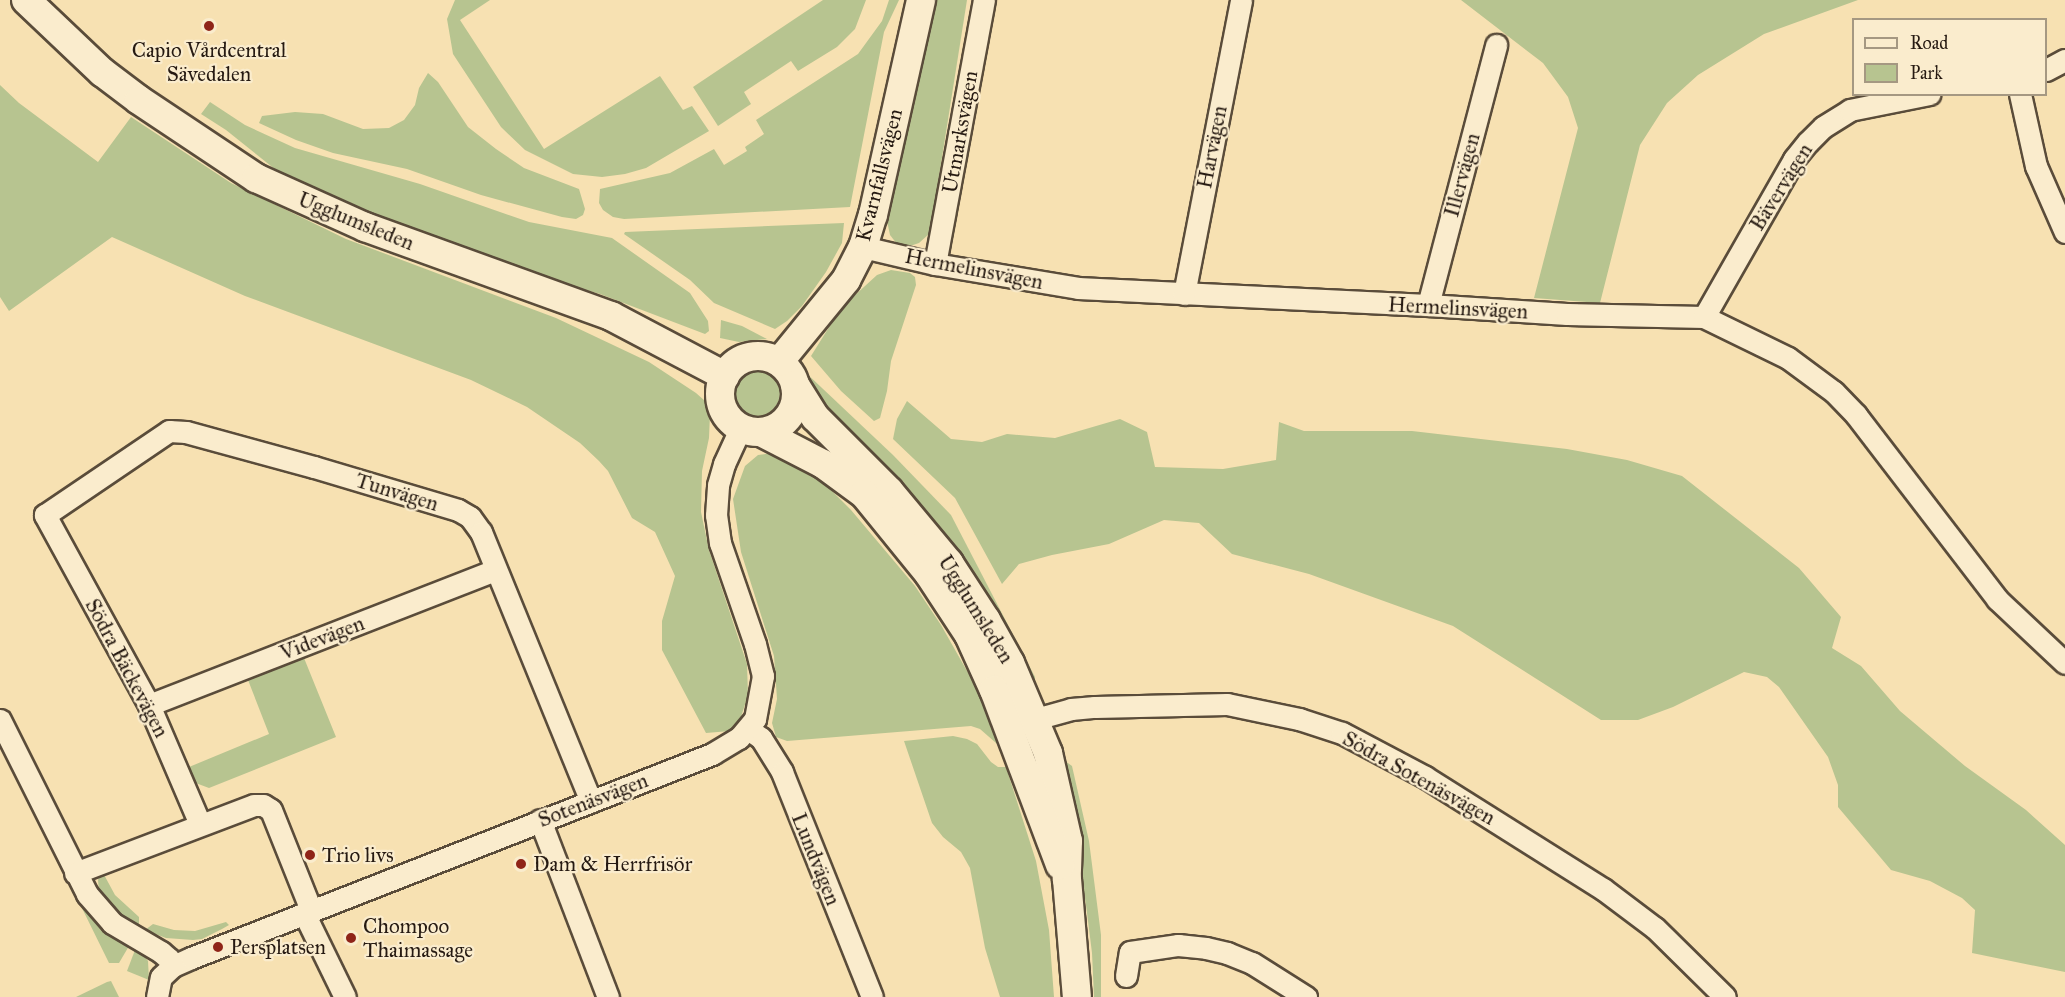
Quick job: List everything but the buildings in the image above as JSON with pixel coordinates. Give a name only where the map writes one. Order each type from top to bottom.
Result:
[{"type":"street","name":"Ugglumsleden","points":[[26,0],[87,58],[139,100],[256,178],[365,227],[611,316],[725,376],[721,389],[721,402],[726,414],[751,430],[794,447],[864,494],[894,529],[969,635],[1054,777],[1068,841],[1067,879],[1077,997]]},
{"type":"street","name":"Kvarnfallsvägen","points":[[787,373],[846,280],[863,247],[873,215],[921,0]]},
{"type":"street","name":"Utmarksvägen","points":[[935,264],[984,0]]},
{"type":"street","name":"Harvägen","points":[[1184,294],[1241,0]]},
{"type":"street","name":"Illervägen","points":[[1428,305],[1496,45]]},
{"type":"street","points":[[2047,69],[2065,60]]},
{"type":"street","name":"Bävervägen","points":[[1704,317],[1794,159],[1808,142],[1823,127],[1850,110],[1919,96]]},
{"type":"street","points":[[2020,96],[2036,166],[2065,232]]},
{"type":"street","name":"Hermelinsvägen","points":[[863,247],[935,264],[1078,288],[1567,314],[1704,317],[1788,358],[1834,392],[1856,415],[1997,599],[2065,663]]},
{"type":"street","points":[[725,376],[733,365],[745,358],[766,357],[787,373],[796,394],[792,412],[779,426],[751,430]]},
{"type":"street","name":"Ugglumsleden","points":[[787,373],[815,417],[889,491],[949,563],[1011,663],[1023,723]]},
{"type":"street","name":"Sotenäsvägen","points":[[173,966],[712,754],[725,748],[748,729],[758,710],[763,676],[720,543],[716,515],[718,485],[724,464],[751,430]]},
{"type":"street","name":"Tunvägen","points":[[45,515],[160,435],[179,431],[458,510],[477,524],[591,801]]},
{"type":"street","name":"Södra Bäckevägen","points":[[45,515],[149,705],[200,824]]},
{"type":"street","name":"Videvägen","points":[[149,705],[496,570]]},
{"type":"street","name":"Södra Sotenäsvägen","points":[[1023,723],[1071,709],[1227,704],[1299,719],[1371,747],[1425,777],[1570,867],[1655,928],[1725,997]]},
{"type":"street","points":[[0,720],[87,894],[112,923],[160,952],[169,959],[173,966],[161,977],[157,997]]},
{"type":"street","name":"Lundvägen","points":[[748,729],[761,738],[782,772],[872,997]]},
{"type":"street","points":[[75,873],[200,824],[254,805],[263,806],[270,810],[308,912],[345,997]]},
{"type":"street","points":[[540,820],[608,997]]},
{"type":"street","points":[[1126,976],[1130,952],[1178,945],[1206,948],[1252,963],[1306,997]]},
{"type":"green space","points":[[455,0],[490,0],[460,20],[544,149],[660,76],[683,110],[692,106],[709,131],[646,168],[602,177],[573,174],[525,150],[501,127],[453,54],[447,19]]},
{"type":"green space","points":[[823,0],[866,0],[855,29],[837,47],[798,71],[791,61],[744,92],[751,104],[718,126],[693,87]]},
{"type":"green space","points":[[889,0],[899,0],[884,32],[850,207],[624,219],[613,217],[603,210],[599,203],[600,189],[670,173],[714,149],[724,165],[747,151],[745,147],[764,134],[756,120],[858,54],[882,21]]},
{"type":"green space","points":[[934,0],[967,0],[930,233],[919,243],[907,247],[897,244],[890,235],[887,221]]},
{"type":"green space","points":[[1461,0],[1858,0],[1764,34],[1698,75],[1667,103],[1640,145],[1600,303],[1534,298],[1578,128],[1568,97],[1543,63]]},
{"type":"green space","points":[[428,73],[438,82],[468,127],[496,149],[524,168],[579,189],[585,209],[583,215],[576,219],[562,217],[481,195],[407,169],[333,153],[296,140],[259,123],[262,116],[295,112],[323,114],[363,129],[389,128],[404,120],[415,105],[419,88]]},
{"type":"green space","points":[[0,85],[19,103],[98,162],[131,117],[231,183],[346,239],[556,318],[649,362],[696,393],[705,401],[710,414],[709,438],[702,471],[701,512],[709,550],[747,664],[748,695],[741,717],[730,731],[706,733],[662,650],[662,621],[675,576],[655,532],[632,518],[608,471],[599,461],[580,443],[527,407],[471,380],[245,296],[112,237],[9,311],[0,297]]},
{"type":"green space","points":[[210,102],[245,125],[295,148],[420,184],[529,222],[612,238],[690,293],[708,321],[709,331],[705,334],[600,294],[535,275],[330,200],[276,170],[226,130],[201,114]]},
{"type":"green space","points":[[844,223],[842,243],[826,272],[802,306],[775,329],[714,303],[690,280],[624,234],[625,232]]},
{"type":"green space","points":[[891,270],[910,273],[915,277],[916,285],[891,361],[880,418],[874,421],[841,391],[811,356],[841,308],[877,275]]},
{"type":"green space","points":[[721,320],[742,326],[767,339],[739,342],[720,338]]},
{"type":"green space","points":[[757,370],[773,377],[780,393],[773,409],[757,416],[741,409],[734,393],[741,377]]},
{"type":"green space","points":[[804,371],[893,455],[951,515],[1035,677],[1035,683],[816,405],[804,378]]},
{"type":"green space","points":[[907,401],[951,439],[982,442],[1007,434],[1055,438],[1120,419],[1147,432],[1155,467],[1223,469],[1276,460],[1279,422],[1304,431],[1412,431],[1567,449],[1627,460],[1682,476],[1799,568],[1841,617],[1832,648],[1861,666],[1900,711],[1965,766],[2026,810],[2065,845],[2065,972],[1972,953],[1975,910],[1962,898],[1930,881],[1891,870],[1838,807],[1838,785],[1828,757],[1779,687],[1767,677],[1744,672],[1673,707],[1638,720],[1601,720],[1453,626],[1309,574],[1232,554],[1199,523],[1164,520],[1109,544],[1019,564],[1002,584],[955,498],[893,439],[897,419]]},
{"type":"green space","points":[[773,453],[785,456],[823,482],[851,510],[915,586],[941,625],[984,701],[1004,750],[980,729],[971,726],[787,741],[776,737],[772,723],[777,699],[774,656],[741,552],[733,499],[745,466],[758,455]]},
{"type":"green space","points":[[304,658],[336,737],[209,788],[193,782],[189,767],[269,734],[248,680]]},
{"type":"green space","points":[[953,736],[977,744],[991,762],[998,767],[1006,767],[1036,861],[1049,930],[1054,997],[1000,997],[985,948],[970,868],[961,852],[943,837],[932,823],[904,741]]},
{"type":"green space","points":[[1061,758],[1072,766],[1089,841],[1101,935],[1101,997],[1094,997],[1092,953],[1086,905]]},
{"type":"green space","points":[[102,871],[115,895],[139,917],[139,927],[120,915],[99,892],[98,880]]},
{"type":"green space","points":[[76,896],[91,917],[129,946],[119,963],[109,963]]},
{"type":"green space","points":[[226,922],[229,925],[202,939],[193,940],[166,938],[145,930],[153,924],[174,930],[195,931]]},
{"type":"green space","points":[[139,949],[148,961],[149,980],[127,971],[135,950]]},
{"type":"green space","points":[[111,981],[119,997],[76,997],[107,982]]},
{"type":"place","name":"Capio Vårdcentral Sävedalen","points":[[209,26]]},
{"type":"place","name":"Trio livs","points":[[310,855]]},
{"type":"place","name":"Dam & Herrfrisör","points":[[521,864]]},
{"type":"place","name":"Chompoo Thaimassage","points":[[351,938]]},
{"type":"place","name":"Persplatsen","points":[[218,947]]}]
